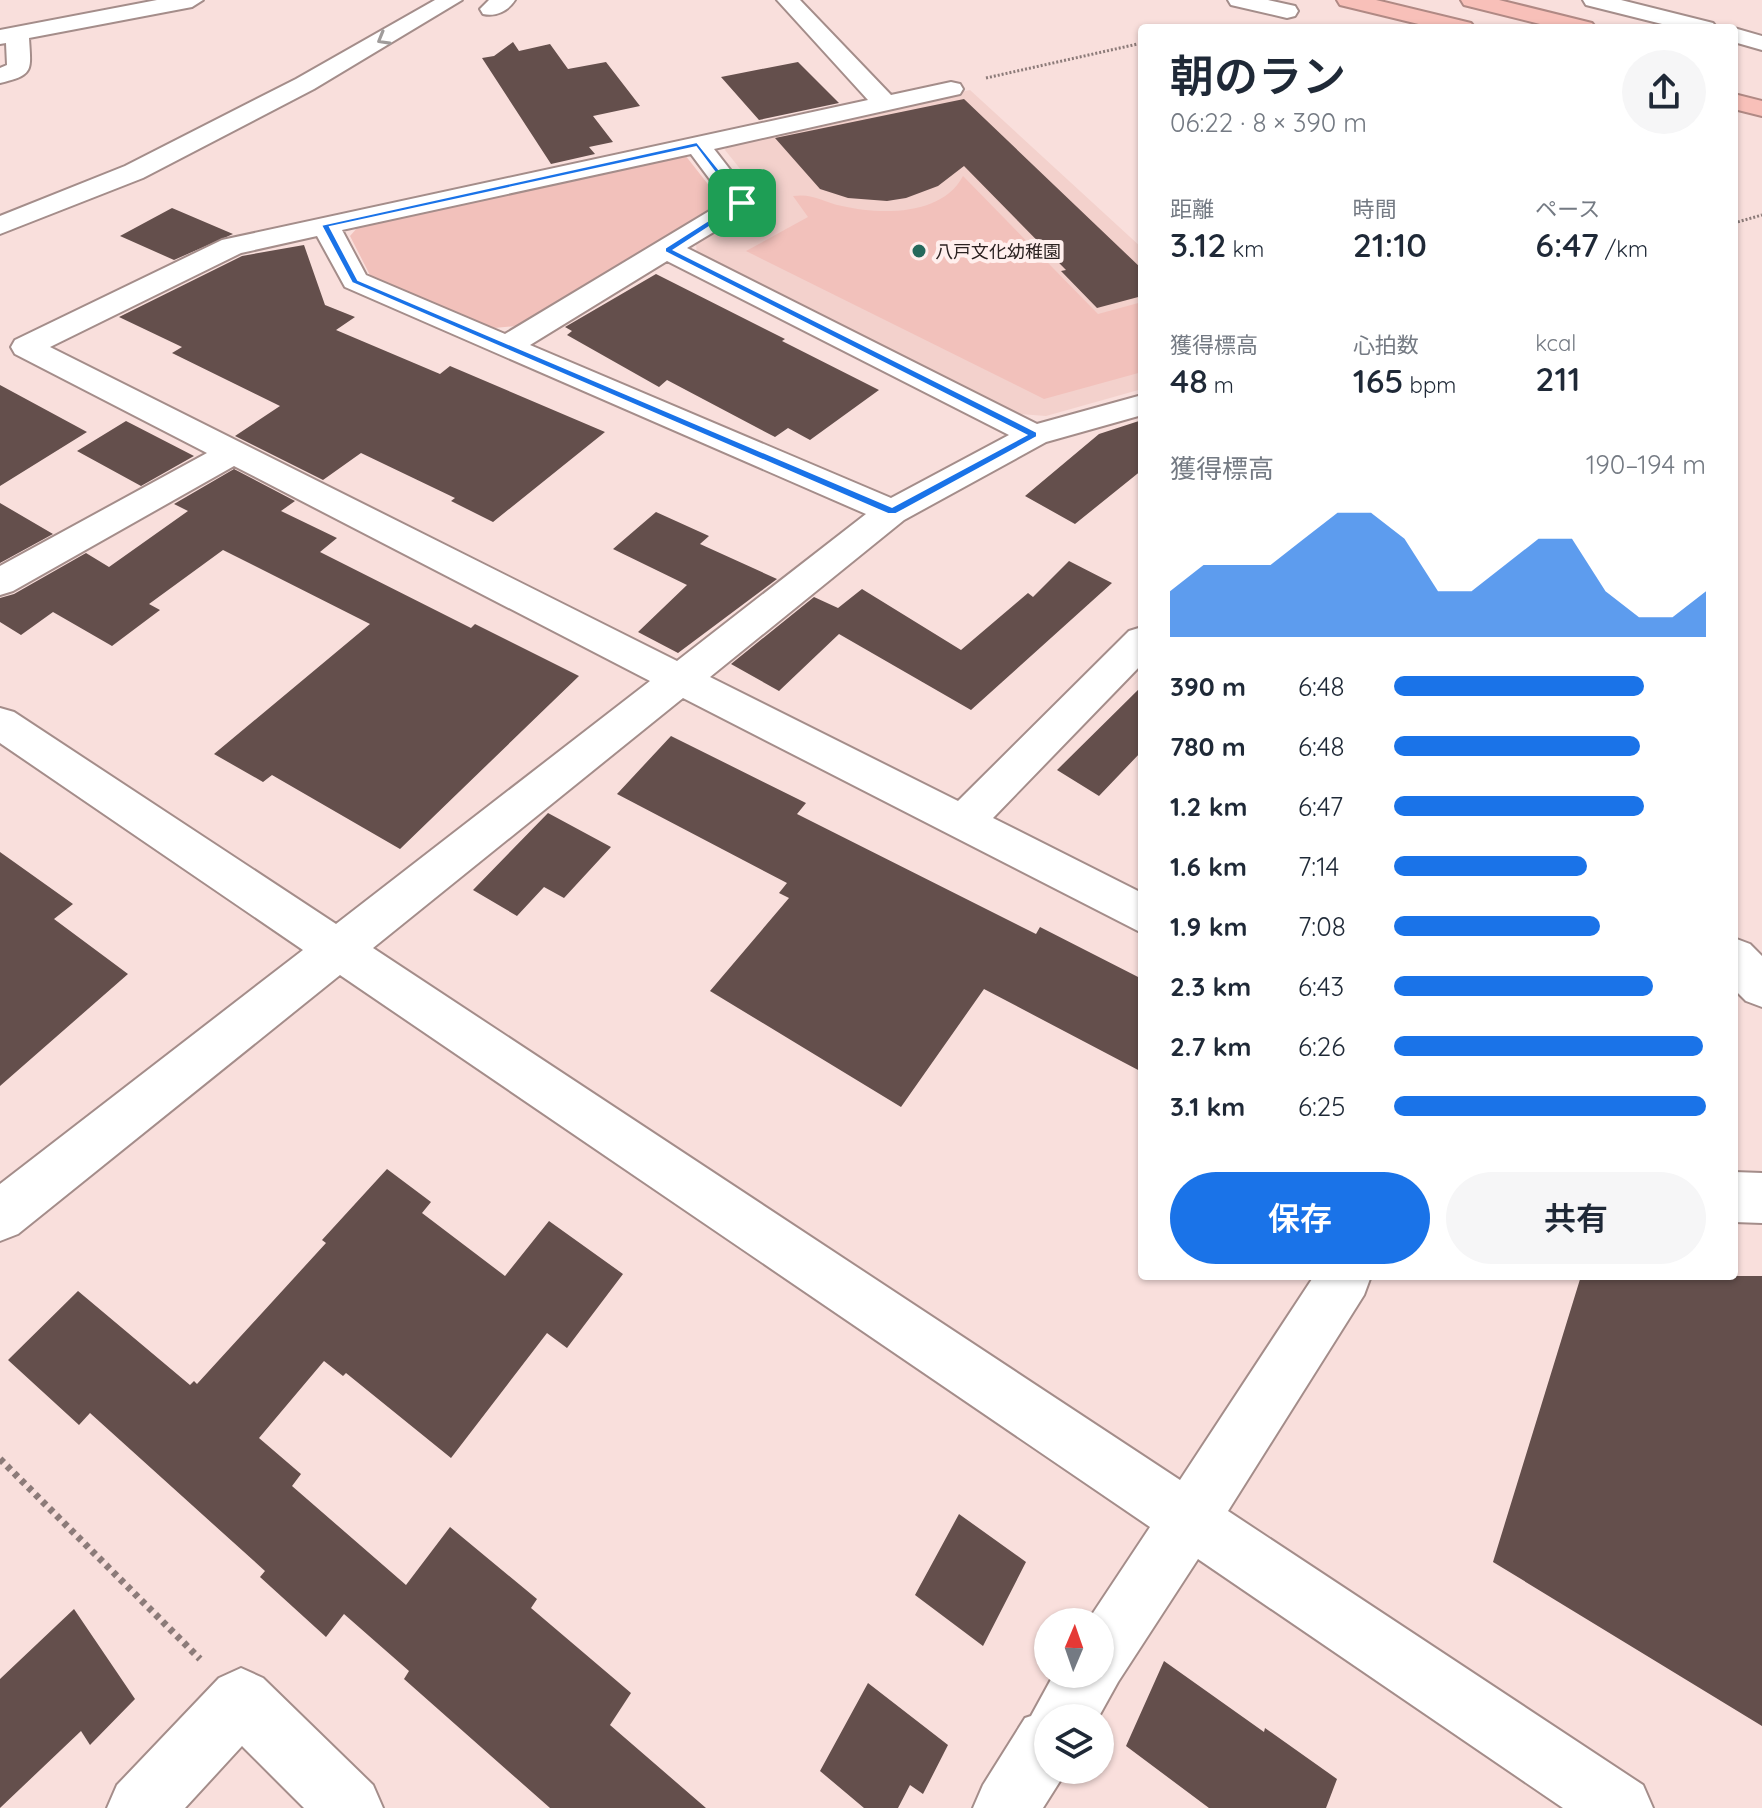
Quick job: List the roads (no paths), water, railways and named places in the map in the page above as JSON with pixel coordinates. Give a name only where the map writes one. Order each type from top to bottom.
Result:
[{"type":"highway","points":[[1348,0],[1447,24]]},
{"type":"highway","points":[[1472,0],[1568,24]]},
{"type":"highway","points":[[1738,102],[1762,109]]},
{"type":"street","points":[[0,76],[19,69],[8,36],[192,0]]},
{"type":"street","points":[[7,215],[134,172],[305,84],[451,0]]},
{"type":"street","points":[[788,0],[885,103]]},
{"type":"street","points":[[1239,0],[1287,11]]},
{"type":"street","points":[[1594,0],[1689,24]]},
{"type":"street","points":[[7,215],[193,124],[350,30]]},
{"type":"street","points":[[1738,36],[1762,43]]},
{"type":"street","points":[[951,89],[232,246],[26,347],[683,678],[1138,912]]},
{"type":"street","points":[[507,346],[742,203],[697,144]]},
{"type":"street","points":[[325,225],[355,281],[892,512]]},
{"type":"street","points":[[668,250],[1034,435]]},
{"type":"street","points":[[0,1216],[892,512],[1034,435],[1138,406]]},
{"type":"street","points":[[0,582],[234,452]]},
{"type":"street","points":[[964,821],[1138,645]]},
{"type":"street","points":[[0,723],[1620,1808]]},
{"type":"street","points":[[1738,962],[1762,987]]},
{"type":"street","points":[[1738,1197],[1762,1198]]},
{"type":"street","points":[[1114,1636],[1342,1280]]},
{"type":"street","points":[[140,1808],[241,1700],[350,1808]]},
{"type":"street","points":[[1006,1808],[1034,1763]]},
{"type":"place","name":"八戸文化幼稚園","points":[[919,251]]}]
